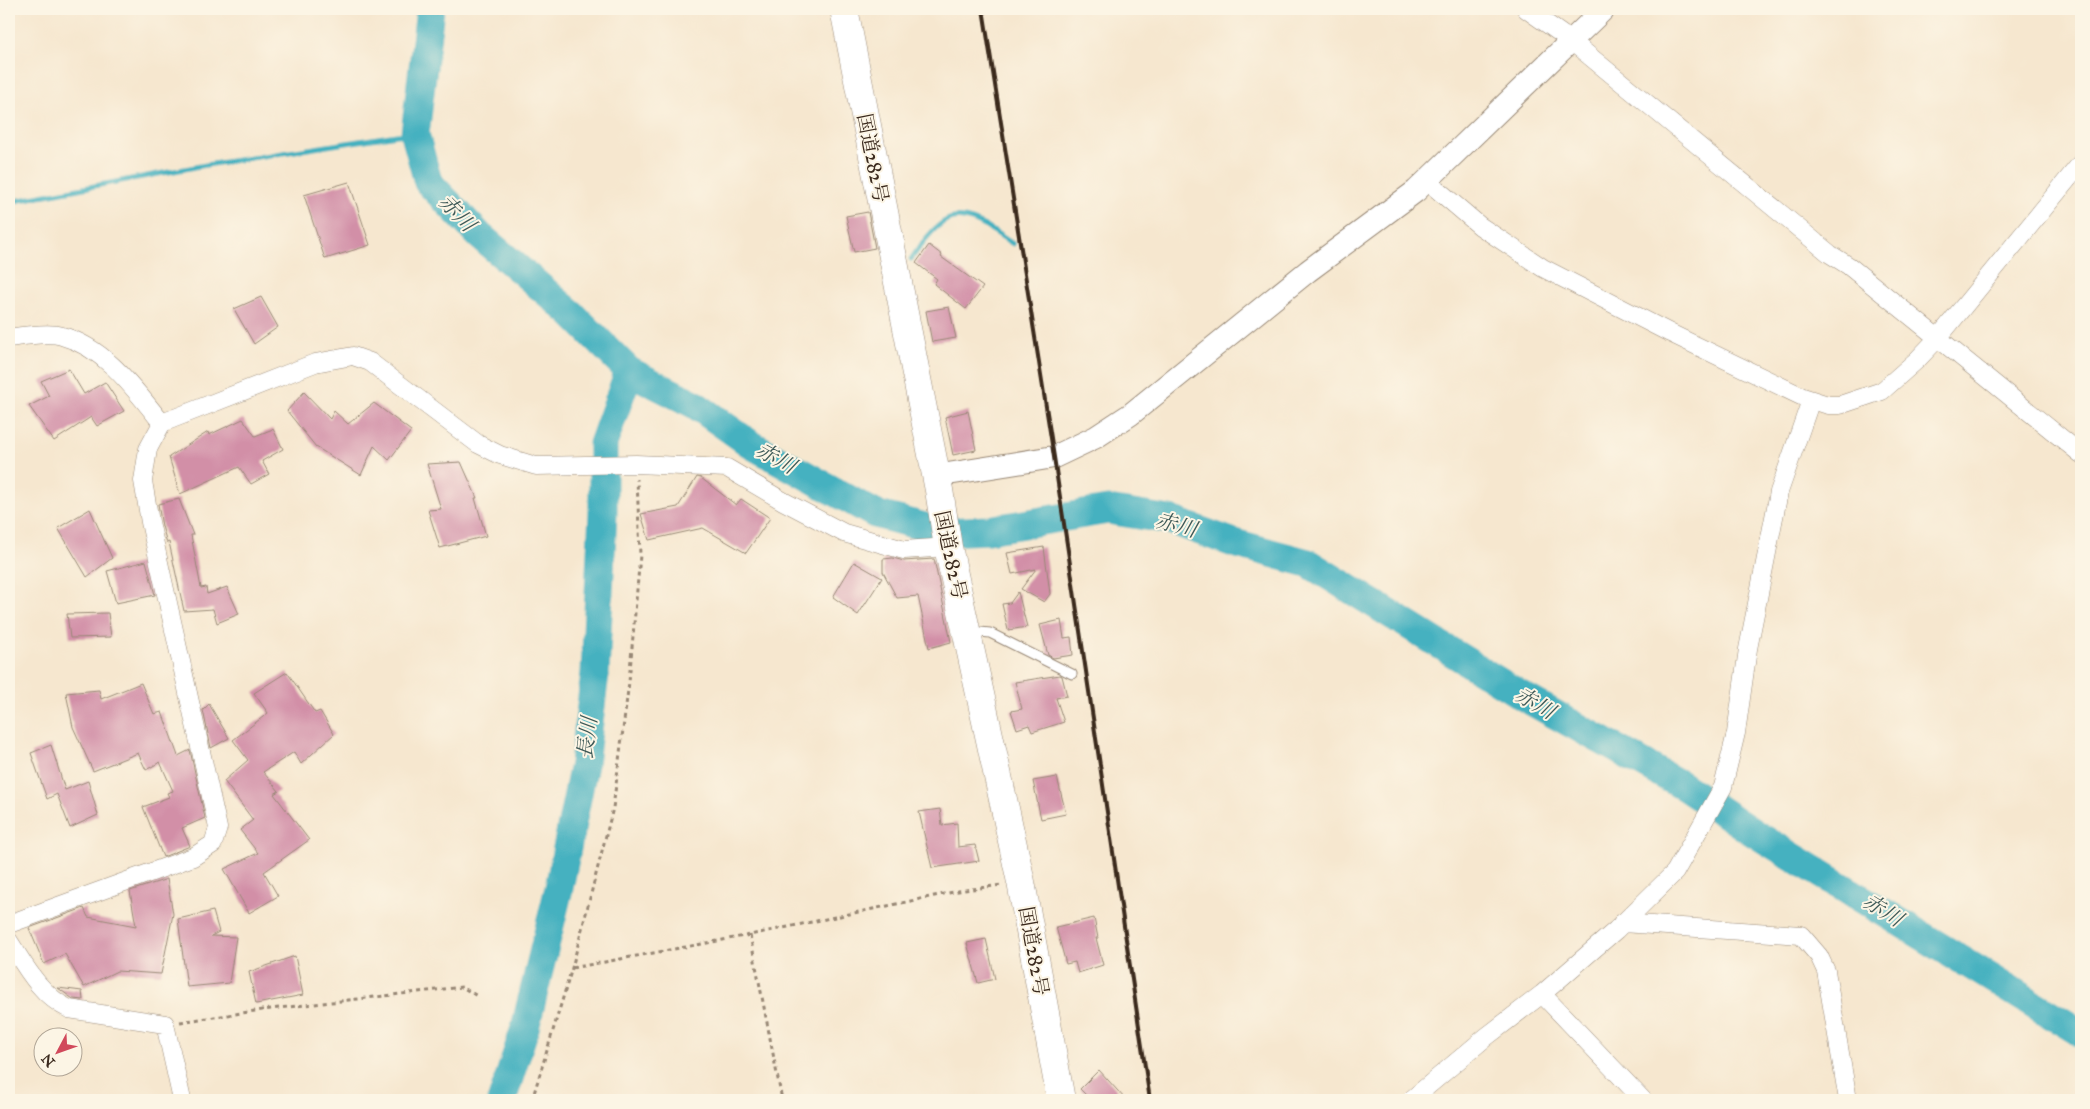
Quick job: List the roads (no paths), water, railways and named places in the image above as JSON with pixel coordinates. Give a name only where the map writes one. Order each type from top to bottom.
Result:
[{"type":"highway","name":"国道282号","points":[[844,9],[948,547],[1021,882],[1062,1100]]},
{"type":"street","points":[[1526,9],[1570,40],[1830,254],[1849,266],[2081,454]]},
{"type":"street","points":[[937,483],[1054,457],[1096,437],[1131,414],[1308,271],[1416,191],[1604,9]]},
{"type":"street","points":[[1426,180],[1480,226],[1542,268],[1670,333],[1811,400],[1828,406],[1840,405],[1882,391],[1917,360],[1938,338],[2081,163]]},
{"type":"street","points":[[9,338],[61,335],[92,350],[99,354],[138,394],[162,423]]},
{"type":"street","points":[[9,924],[193,858],[213,844],[218,828],[142,481],[148,449],[162,423],[315,363],[353,356],[370,362],[478,444],[500,455],[536,466],[636,464],[727,468],[783,501],[844,533],[904,550],[948,547]]},
{"type":"street","points":[[1411,1100],[1486,1037],[1542,994],[1622,923],[1675,872],[1723,787],[1736,733],[1748,649],[1779,492],[1811,400]]},
{"type":"street","points":[[1622,923],[1801,935],[1819,956],[1826,971],[1848,1100]]},
{"type":"street","points":[[9,941],[30,973],[56,1003],[69,1010],[165,1024],[182,1100]]},
{"type":"street","points":[[1542,994],[1643,1100]]},
{"type":"lane","points":[[966,631],[990,633],[1072,674]]},
{"type":"waterway","name":"赤川","points":[[430,9],[415,134],[428,182],[480,236],[571,313],[629,371],[694,404],[752,445],[875,514],[944,532],[988,530],[1108,510],[1170,520],[1234,543],[1308,563],[1524,697],[1683,786],[1754,833],[2081,1033]]},
{"type":"waterway","points":[[9,202],[206,165],[397,135],[415,134]]},
{"type":"waterway","points":[[911,259],[925,240],[942,223],[960,217],[979,223],[1013,244]]},
{"type":"waterway","name":"長川","points":[[502,1100],[525,1028],[559,888],[584,764],[595,673],[603,513],[603,444],[629,371]]},
{"type":"railway","points":[[983,9],[1054,457],[1150,1100]]}]
